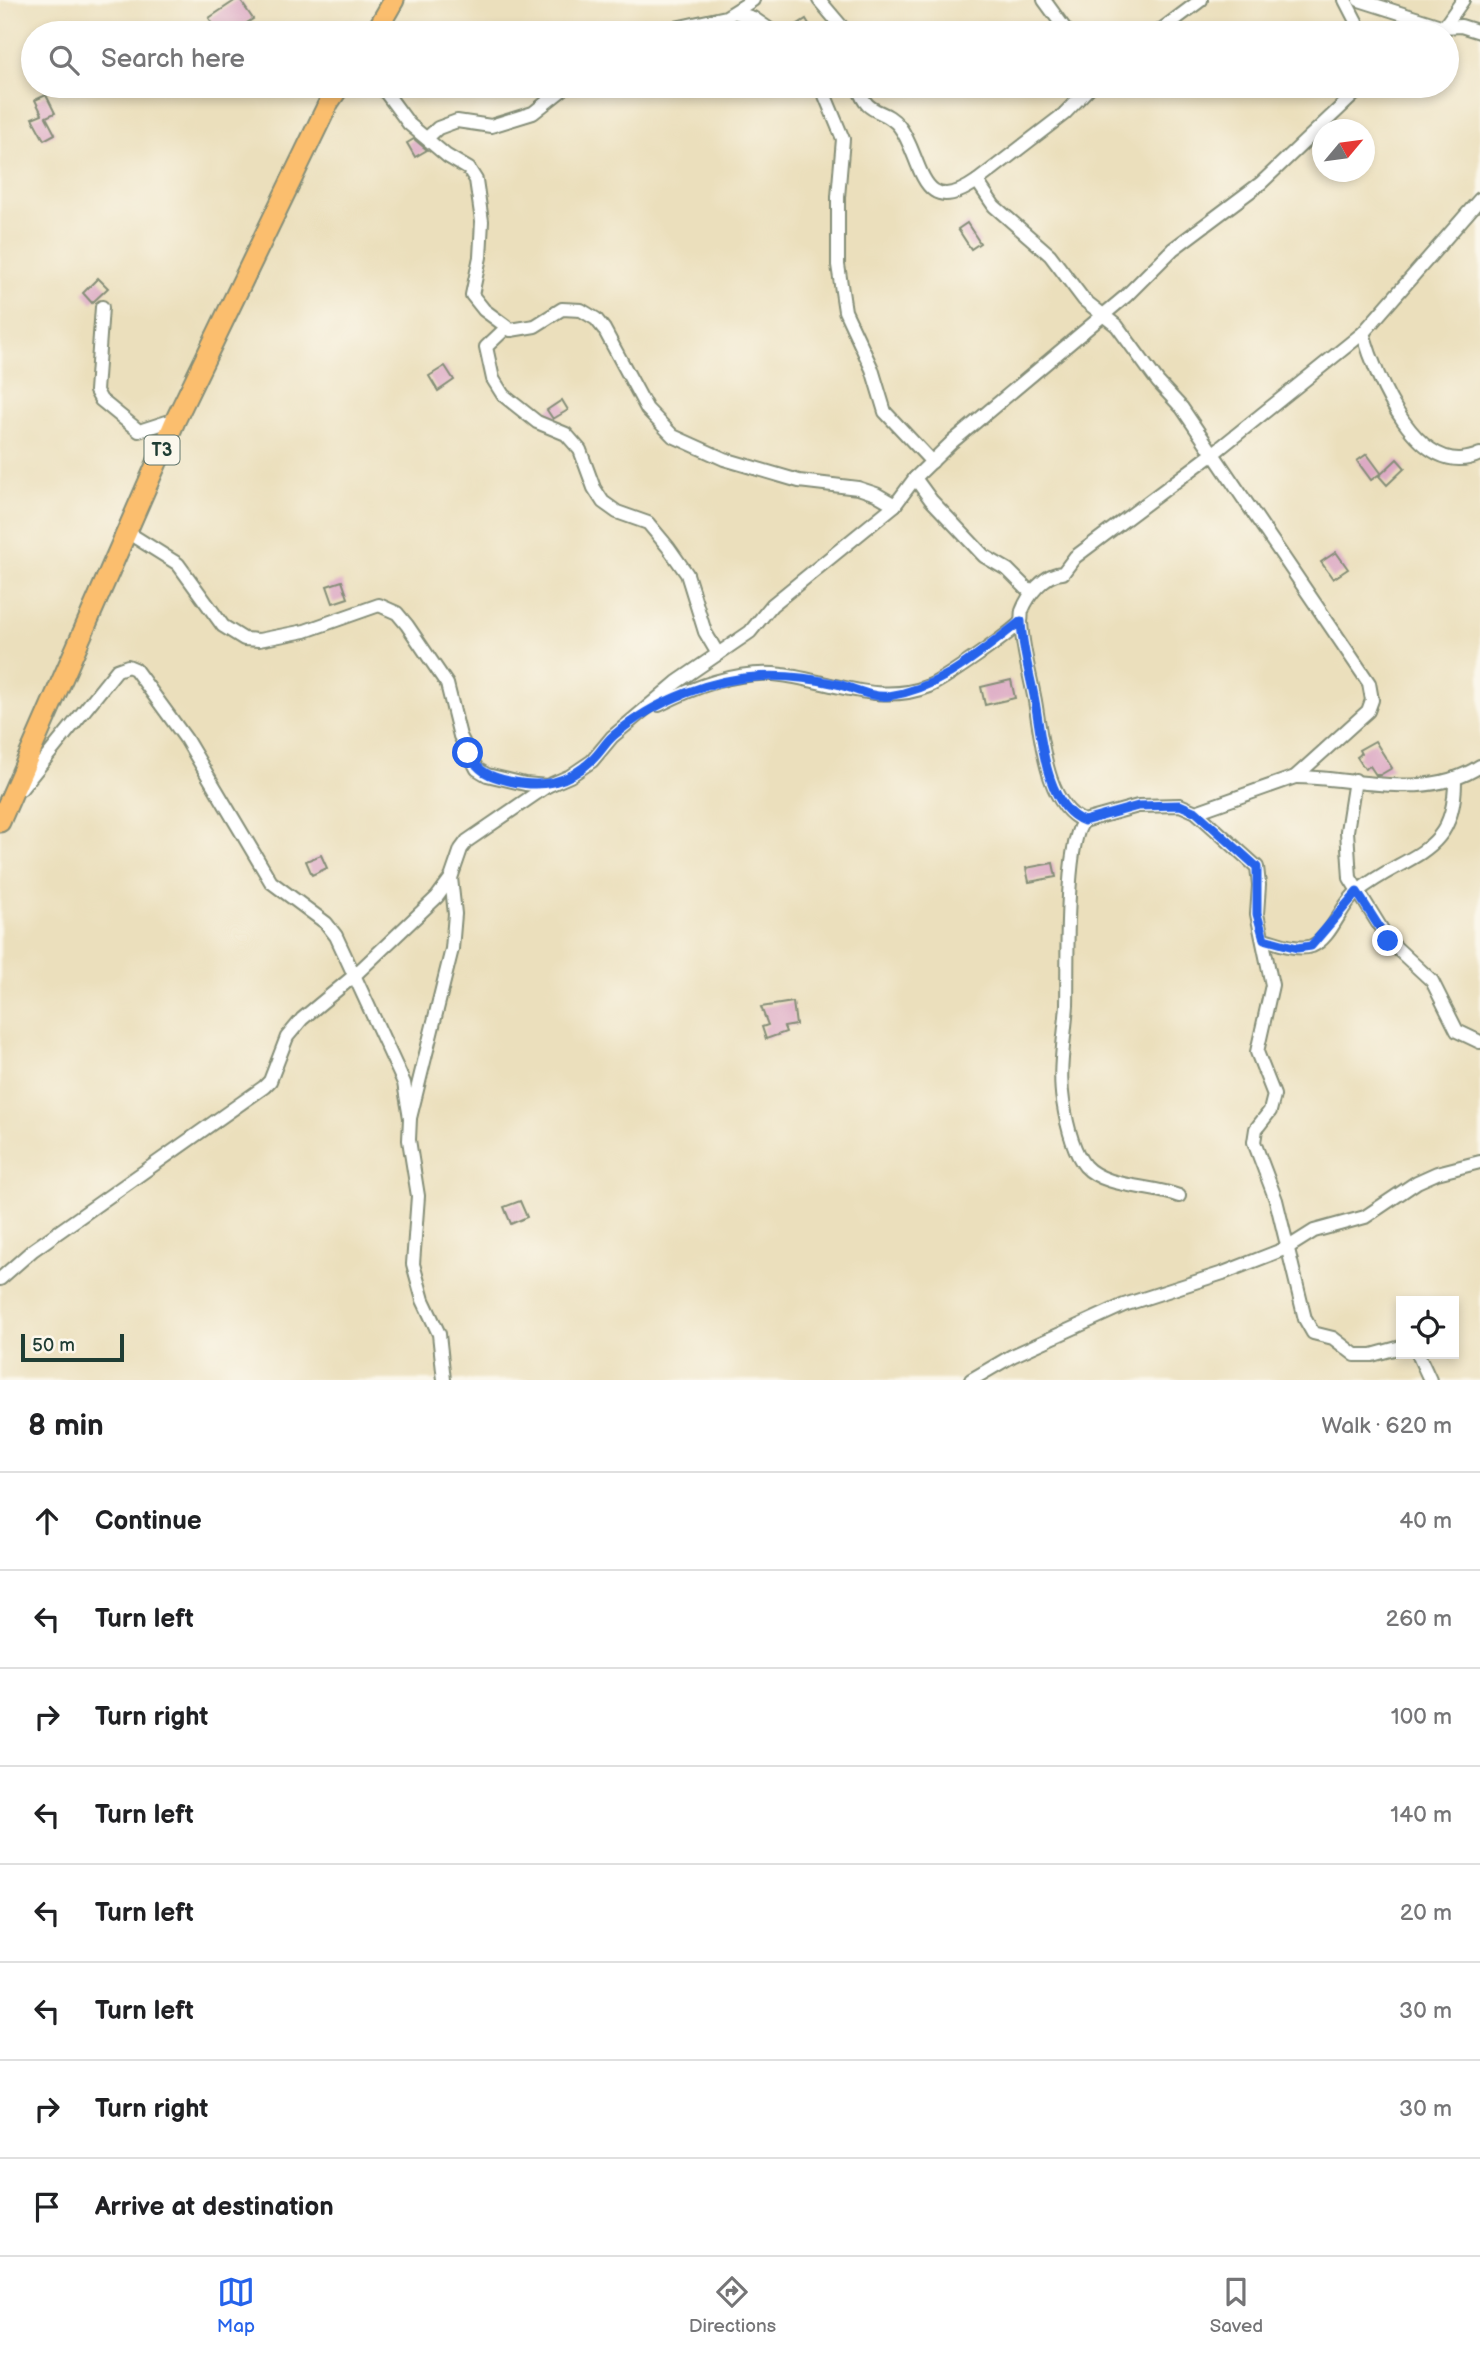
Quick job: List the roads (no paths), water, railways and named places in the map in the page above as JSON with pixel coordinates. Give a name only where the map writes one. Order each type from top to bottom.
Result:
[{"type":"highway","points":[[384,21],[394,0]]},
{"type":"highway","name":"T3","points":[[3,815],[176,419],[332,98]]},
{"type":"street","points":[[703,21],[737,13],[753,0]]},
{"type":"street","points":[[819,0],[837,21]]},
{"type":"street","points":[[1044,0],[1059,21]]},
{"type":"street","points":[[1173,21],[1201,0]]},
{"type":"street","points":[[1345,0],[1356,21]]},
{"type":"street","points":[[1359,0],[1425,21]]},
{"type":"street","points":[[1448,21],[1463,0]]},
{"type":"street","points":[[737,13],[758,21]]},
{"type":"street","points":[[1459,26],[1480,32]]},
{"type":"street","points":[[391,98],[410,124],[469,169],[476,180],[482,228],[472,295],[484,310],[511,330]]},
{"type":"street","points":[[427,138],[438,128],[457,121],[491,126],[533,113],[552,98]]},
{"type":"street","points":[[826,98],[843,139],[838,197],[838,253],[843,287],[840,288],[845,311],[872,369],[885,412],[932,462]]},
{"type":"street","points":[[863,98],[868,108],[900,127],[919,174],[931,187],[954,193],[977,181],[1064,114],[1079,98]]},
{"type":"street","points":[[0,1279],[33,1250],[264,1087],[270,1081],[287,1037],[302,1019],[355,975],[438,897],[451,878],[461,849],[467,841],[547,786],[570,776],[592,761],[612,737],[643,714],[677,682],[750,632],[772,605],[895,505],[915,478],[932,462],[1101,316],[1173,249],[1261,183],[1350,98]]},
{"type":"street","points":[[977,181],[994,206],[1045,250],[1076,292],[1101,316],[1117,326],[1215,452],[1370,683],[1372,699],[1368,712],[1295,777],[1196,812]]},
{"type":"street","points":[[1084,821],[1073,815],[1059,796],[1045,763],[1020,614],[1031,593],[1054,573],[1063,573],[1075,557],[1215,452],[1363,333],[1480,199]]},
{"type":"street","points":[[102,307],[96,391],[101,400],[139,431],[176,419]]},
{"type":"street","points":[[718,654],[705,632],[688,574],[658,534],[640,518],[609,508],[598,496],[580,450],[573,442],[558,430],[537,422],[497,387],[486,347],[506,328],[511,330],[535,326],[562,309],[581,310],[596,319],[647,408],[673,436],[724,459],[799,481],[850,486],[876,494],[895,505]]},
{"type":"street","points":[[1363,333],[1401,416],[1421,445],[1461,460],[1480,454]]},
{"type":"street","points":[[915,478],[931,500],[984,555],[1008,570],[1031,593]]},
{"type":"street","points":[[127,532],[178,564],[223,626],[244,639],[259,640],[305,631],[379,605],[397,613],[447,684],[460,736],[477,769],[507,780],[547,786]]},
{"type":"street","points":[[643,714],[691,691],[750,675],[804,678],[879,696],[929,686],[960,668],[1021,621]]},
{"type":"street","points":[[3,815],[117,670],[121,666],[135,669],[186,740],[271,882],[326,923],[340,944],[404,1083],[410,1118]]},
{"type":"street","points":[[1295,777],[1402,786],[1455,778],[1480,766]]},
{"type":"street","points":[[1264,939],[1297,948],[1311,946],[1357,892],[1430,847],[1451,821],[1455,778]]},
{"type":"street","points":[[1355,780],[1347,839],[1350,878],[1388,941],[1432,981],[1457,1031],[1480,1042]]},
{"type":"street","points":[[1179,1196],[1151,1187],[1108,1181],[1085,1166],[1076,1150],[1062,1099],[1071,889],[1077,832],[1084,821],[1138,806],[1180,805],[1196,812],[1257,867],[1257,914],[1272,985],[1256,1052],[1274,1095],[1270,1111],[1256,1129],[1254,1142],[1276,1199],[1305,1319],[1314,1332],[1333,1338],[1362,1356],[1396,1348]]},
{"type":"street","points":[[444,1380],[439,1334],[412,1264],[418,1196],[409,1140],[410,1118],[452,949],[456,914],[451,878]]},
{"type":"street","points":[[971,1380],[1012,1356],[1124,1305],[1194,1283],[1287,1248],[1314,1231],[1365,1217],[1417,1182],[1437,1173],[1480,1162]]},
{"type":"street","points":[[1420,1359],[1430,1380]]}]
